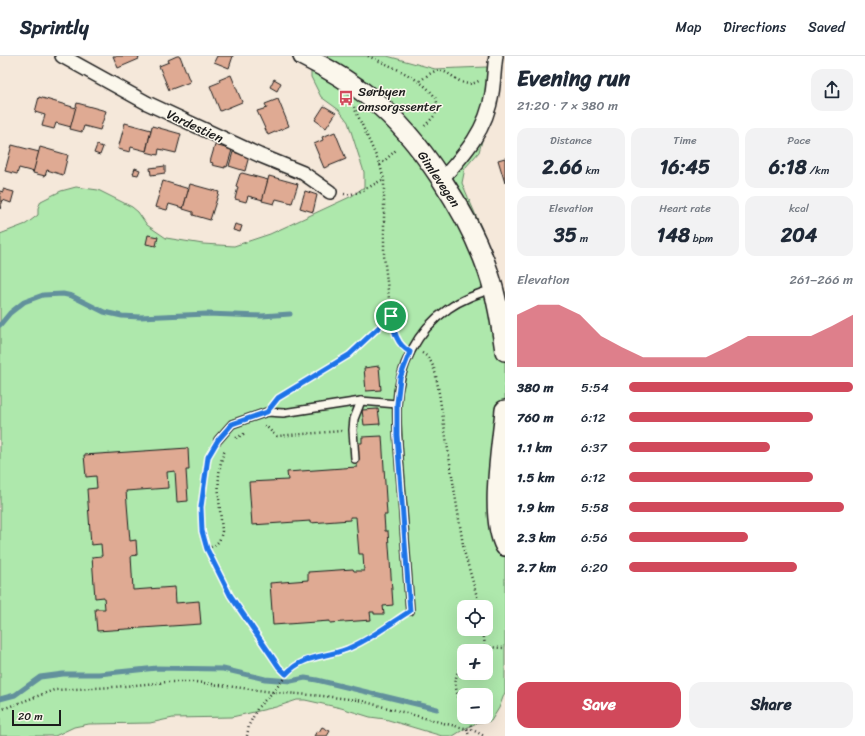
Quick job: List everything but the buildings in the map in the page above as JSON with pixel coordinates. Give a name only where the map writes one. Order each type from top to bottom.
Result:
[{"type":"street","name":"Vardestien","points":[[62,56],[147,104],[259,155],[303,173],[330,192]]},
{"type":"street","name":"Gimlevegen","points":[[303,56],[334,72],[373,99],[401,128],[428,161],[455,202],[480,249],[493,288],[500,318],[505,351]]},
{"type":"street","points":[[441,180],[463,156],[476,138],[486,118],[492,94],[496,56]]},
{"type":"street","points":[[505,410],[504,436],[498,482],[497,514],[500,537],[505,546]]},
{"type":"lane","points":[[410,611],[397,435],[397,404],[400,378],[410,352],[427,328],[448,309],[470,296],[493,288]]},
{"type":"lane","points":[[218,440],[232,424],[267,412],[282,413],[361,401],[397,404]]},
{"type":"lane","points":[[355,459],[353,430],[354,419],[361,401]]},
{"type":"path","points":[[368,56],[420,81],[433,95],[437,104],[436,113],[424,127]]},
{"type":"path","points":[[420,81],[435,71],[443,72],[464,83],[470,84],[484,77]]},
{"type":"path","points":[[351,84],[350,98],[363,131],[380,165],[384,179],[384,256],[391,316],[395,336],[403,348],[410,352],[423,353],[428,357],[435,372],[464,551],[478,600]]},
{"type":"path","points":[[380,165],[400,146]]},
{"type":"path","points":[[330,192],[348,195],[367,188],[384,179]]},
{"type":"path","points":[[267,412],[278,398],[349,355],[391,316]]},
{"type":"path","points":[[259,427],[264,426],[268,428],[272,434],[277,436],[353,430]]},
{"type":"path","points":[[234,439],[247,432]]},
{"type":"path","points":[[218,440],[208,457],[201,507],[202,531],[207,549],[230,595],[279,667],[286,674]]},
{"type":"path","points":[[207,549],[216,545],[221,540],[222,531],[219,472],[220,461],[225,448]]},
{"type":"path","points":[[247,736],[249,725],[258,707],[273,692],[293,667],[300,662],[312,658],[330,655],[348,649],[410,611]]},
{"type":"path","points":[[493,647],[505,648]]},
{"type":"path","points":[[457,674],[455,691],[457,695]]},
{"type":"path","points":[[0,710],[54,690],[114,687],[168,682],[196,682],[273,692],[358,700],[467,728],[484,736]]},
{"type":"path","points":[[471,724],[473,730]]},
{"type":"path","points":[[467,728],[469,736]]},
{"type":"green space","points":[[317,56],[387,56],[435,69],[494,68],[501,80],[493,117],[483,137],[479,152],[465,168],[462,183],[489,246],[505,292],[505,692],[499,708],[493,718],[493,688],[457,688],[457,724],[475,724],[453,736],[442,736],[341,708],[305,700],[297,700],[276,707],[232,717],[173,718],[150,723],[89,724],[74,727],[55,736],[0,736],[0,234],[26,224],[38,215],[38,208],[41,201],[61,191],[76,187],[98,190],[132,207],[138,212],[147,225],[166,238],[203,244],[234,246],[270,234],[352,196],[364,187],[364,172],[348,122],[339,110],[321,97],[311,77],[311,70]]},
{"type":"waterway","points":[[0,325],[10,313],[24,302],[43,295],[63,294],[72,296],[104,312],[122,316],[140,317],[207,314],[262,316],[290,314]]},
{"type":"waterway","points":[[0,699],[15,695],[40,677],[63,674],[99,674],[157,668],[223,669],[265,679],[291,681],[305,678],[317,680],[437,709]]},
{"type":"place","name":"Sørbyen omsorgssenter","points":[[346,98]]},
{"type":"route","points":[[391,316],[395,336],[403,348],[410,352],[400,378],[397,404],[397,435],[410,611],[348,649],[300,662],[286,674],[279,667],[230,595],[207,549],[202,531],[201,507],[208,457],[218,440],[232,424],[267,412],[278,398],[349,355],[391,316]]}]
